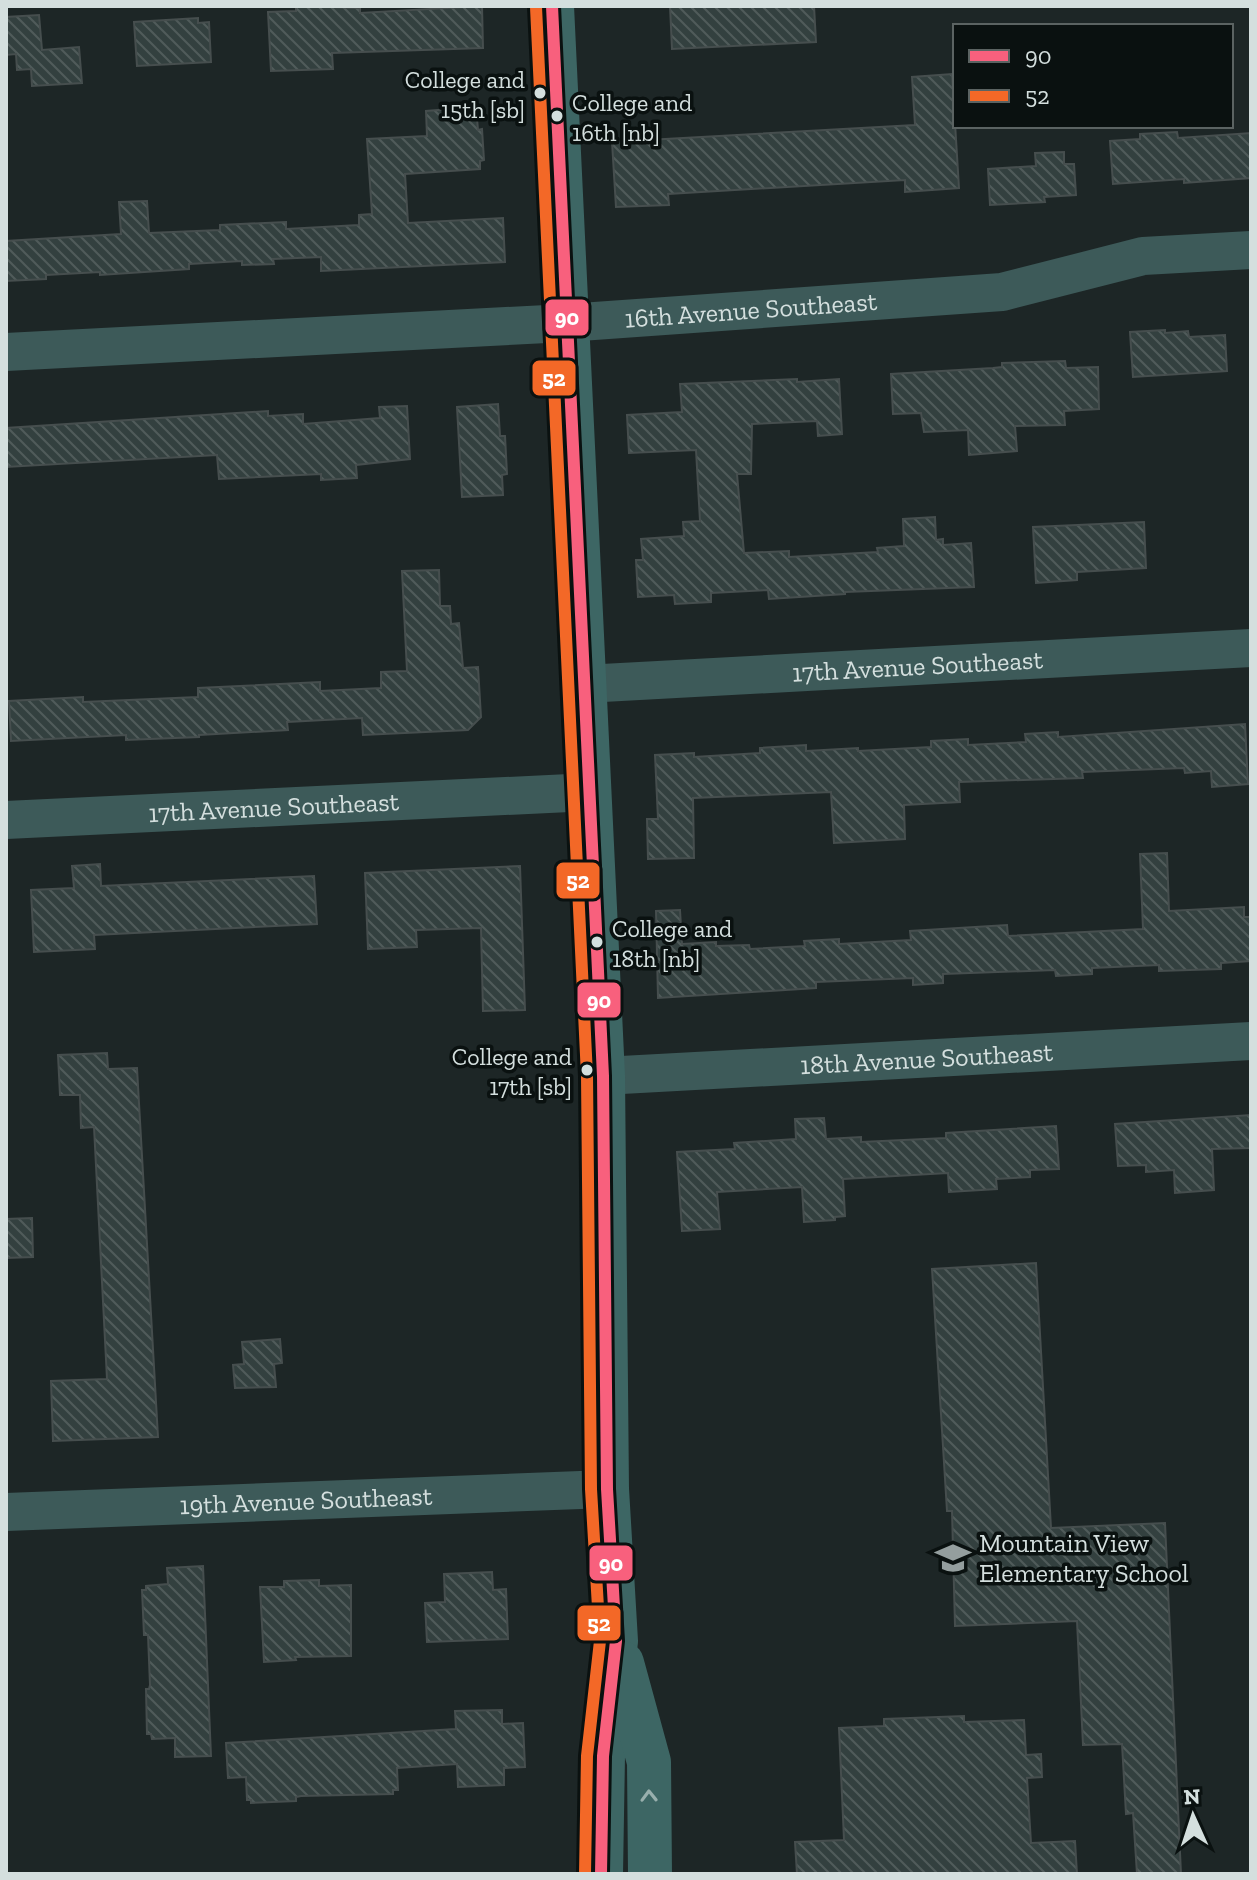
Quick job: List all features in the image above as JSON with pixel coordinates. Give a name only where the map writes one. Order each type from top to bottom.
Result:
[{"type":"main road","points":[[552,6],[603,1076],[607,1489],[616,1641],[603,1756],[601,1874]]},
{"type":"main road","points":[[616,1641],[649,1762],[650,1874]]},
{"type":"street","name":"16th Avenue Southeast","points":[[6,352],[566,323],[1002,292],[1143,256],[1251,250]]},
{"type":"street","name":"17th Avenue Southeast","points":[[584,684],[1251,648]]},
{"type":"street","name":"17th Avenue Southeast","points":[[6,820],[590,792]]},
{"type":"street","name":"18th Avenue Southeast","points":[[603,1076],[1251,1041]]},
{"type":"street","name":"19th Avenue Southeast","points":[[6,1512],[607,1489]]},
{"type":"building","points":[[296,6],[360,8],[360,13],[482,6],[483,48],[332,53],[333,69],[271,71],[268,12],[296,11]]},
{"type":"building","points":[[670,6],[814,6],[816,42],[672,49]]},
{"type":"building","points":[[39,15],[42,50],[79,47],[82,83],[32,86],[31,69],[17,70],[16,54],[6,55],[6,17]]},
{"type":"building","points":[[198,18],[198,23],[209,22],[211,62],[137,66],[134,22]]},
{"type":"building","points":[[952,74],[959,188],[905,192],[905,180],[668,194],[669,205],[616,207],[612,142],[915,125],[912,77]]},
{"type":"building","points":[[476,107],[478,130],[482,129],[484,160],[480,161],[480,169],[405,174],[408,223],[503,218],[505,262],[321,271],[321,257],[273,259],[274,264],[242,265],[242,261],[189,264],[189,269],[46,275],[46,279],[6,281],[6,241],[121,234],[119,202],[147,201],[149,233],[220,230],[220,225],[286,222],[286,229],[359,225],[359,215],[372,214],[367,139],[427,136],[426,111]]},
{"type":"building","points":[[1177,132],[1178,138],[1251,133],[1251,178],[1113,184],[1110,141],[1140,139],[1140,134]]},
{"type":"building","points":[[1064,152],[1064,164],[1074,164],[1076,195],[1044,197],[1045,202],[990,205],[988,169],[1036,166],[1035,153]]},
{"type":"building","points":[[1165,330],[1165,333],[1188,331],[1189,337],[1225,335],[1227,371],[1133,377],[1130,332]]},
{"type":"building","points":[[1065,361],[1066,368],[1098,367],[1099,409],[1064,411],[1065,425],[1015,426],[1017,451],[969,455],[968,430],[924,432],[921,413],[893,414],[891,374],[993,368],[1002,367],[1002,363]]},
{"type":"building","points":[[797,379],[797,382],[839,379],[842,434],[818,436],[817,421],[752,424],[751,474],[737,474],[744,553],[789,551],[789,557],[878,552],[877,548],[904,546],[903,519],[935,517],[936,540],[943,539],[943,545],[971,543],[974,587],[845,592],[769,599],[768,590],[711,593],[711,602],[675,604],[674,595],[638,597],[636,560],[643,560],[641,539],[684,536],[683,522],[700,521],[696,450],[629,453],[627,415],[682,412],[680,384]]},
{"type":"building","points":[[498,404],[500,436],[505,436],[507,474],[502,475],[503,495],[462,497],[457,407]]},
{"type":"building","points":[[407,406],[410,459],[356,465],[357,478],[321,480],[321,474],[219,479],[217,455],[6,467],[6,428],[268,411],[268,416],[303,414],[303,424],[380,418],[379,407]]},
{"type":"building","points":[[1144,522],[1146,568],[1077,572],[1077,580],[1036,583],[1033,527]]},
{"type":"building","points":[[439,570],[440,606],[450,606],[451,624],[459,623],[463,668],[478,667],[481,717],[468,730],[363,735],[362,718],[287,722],[288,730],[199,737],[126,740],[126,735],[11,741],[9,701],[83,697],[83,702],[198,697],[198,688],[320,682],[320,691],[381,688],[381,672],[407,671],[402,571]]},
{"type":"building","points":[[1245,724],[1248,784],[1212,787],[1211,771],[1185,773],[1184,768],[1082,772],[1083,778],[959,782],[960,802],[904,805],[905,839],[834,843],[831,792],[693,798],[694,858],[648,859],[647,819],[658,819],[655,755],[694,753],[694,757],[760,753],[760,748],[806,745],[806,751],[858,748],[858,751],[931,747],[931,741],[968,739],[968,745],[1026,742],[1025,734],[1058,732],[1058,737]]},
{"type":"building","points":[[1167,853],[1169,911],[1244,907],[1244,917],[1251,917],[1251,961],[1221,963],[1221,969],[1159,971],[1159,965],[1092,968],[1092,974],[1056,976],[1055,970],[943,974],[943,983],[913,985],[913,978],[816,982],[816,988],[658,998],[656,911],[680,910],[682,944],[716,942],[716,946],[749,945],[750,949],[805,946],[804,941],[839,939],[839,944],[911,940],[910,931],[1007,925],[1008,936],[1143,929],[1140,854]]},
{"type":"building","points":[[100,864],[101,886],[314,876],[317,924],[94,935],[95,949],[34,952],[31,890],[74,888],[72,866]]},
{"type":"building","points":[[520,866],[525,1010],[483,1011],[481,928],[416,930],[417,947],[368,949],[365,873]]},
{"type":"building","points":[[107,1053],[108,1069],[137,1068],[158,1437],[53,1441],[51,1381],[107,1379],[94,1127],[81,1128],[80,1095],[60,1095],[58,1055]]},
{"type":"building","points":[[1251,1115],[1251,1148],[1212,1149],[1214,1190],[1175,1193],[1174,1170],[1146,1172],[1146,1165],[1118,1166],[1115,1124]]},
{"type":"building","points":[[824,1118],[826,1139],[861,1137],[861,1142],[946,1138],[946,1133],[1056,1126],[1059,1169],[1030,1170],[1030,1177],[996,1179],[997,1189],[949,1192],[948,1173],[843,1179],[845,1216],[835,1217],[835,1220],[804,1222],[802,1187],[717,1192],[720,1229],[682,1231],[677,1152],[735,1149],[734,1143],[796,1139],[795,1119]]},
{"type":"building","points":[[32,1218],[33,1257],[6,1258],[6,1219]]},
{"type":"building","points":[[1036,1263],[1051,1528],[1165,1523],[1181,1874],[1137,1874],[1133,1813],[1126,1814],[1122,1744],[1083,1745],[1077,1621],[955,1626],[952,1511],[947,1511],[932,1269]]},
{"type":"building","points":[[280,1339],[282,1363],[274,1364],[276,1387],[235,1388],[233,1365],[244,1364],[242,1342]]},
{"type":"building","points":[[203,1566],[211,1756],[175,1757],[175,1738],[152,1739],[151,1734],[147,1734],[146,1689],[150,1685],[142,1590],[146,1590],[146,1586],[168,1584],[167,1568]]},
{"type":"building","points":[[492,1572],[493,1590],[506,1589],[508,1639],[427,1642],[425,1603],[445,1602],[444,1574]]},
{"type":"building","points":[[319,1580],[319,1586],[351,1585],[351,1656],[295,1657],[296,1660],[264,1662],[260,1587],[284,1587],[284,1581]]},
{"type":"building","points":[[502,1710],[502,1724],[523,1723],[525,1767],[504,1768],[504,1785],[458,1787],[457,1764],[397,1768],[398,1790],[393,1790],[393,1794],[301,1796],[296,1797],[296,1801],[251,1803],[247,1800],[246,1777],[228,1778],[226,1743],[456,1729],[455,1711]]},
{"type":"building","points":[[964,1716],[964,1722],[1024,1720],[1026,1755],[1041,1754],[1042,1777],[1027,1778],[1031,1843],[1075,1841],[1077,1874],[797,1874],[795,1842],[844,1840],[839,1728],[884,1726],[884,1719]]},
{"type":"transit line","name":"90","points":[[552,6],[603,1076],[607,1489],[616,1641],[603,1756],[601,1874]]},
{"type":"transit line","name":"52","points":[[536,7],[587,1076],[591,1489],[600,1641],[587,1756],[585,1874]]},
{"type":"place","name":"College and 15th [sb]","points":[[540,93]]},
{"type":"place","name":"College and 16th [nb]","points":[[557,116]]},
{"type":"place","name":"College and 18th [nb]","points":[[597,942]]},
{"type":"place","name":"College and 17th [sb]","points":[[587,1070]]},
{"type":"place","name":"Mountain View Elementary School","points":[[953,1558]]}]
